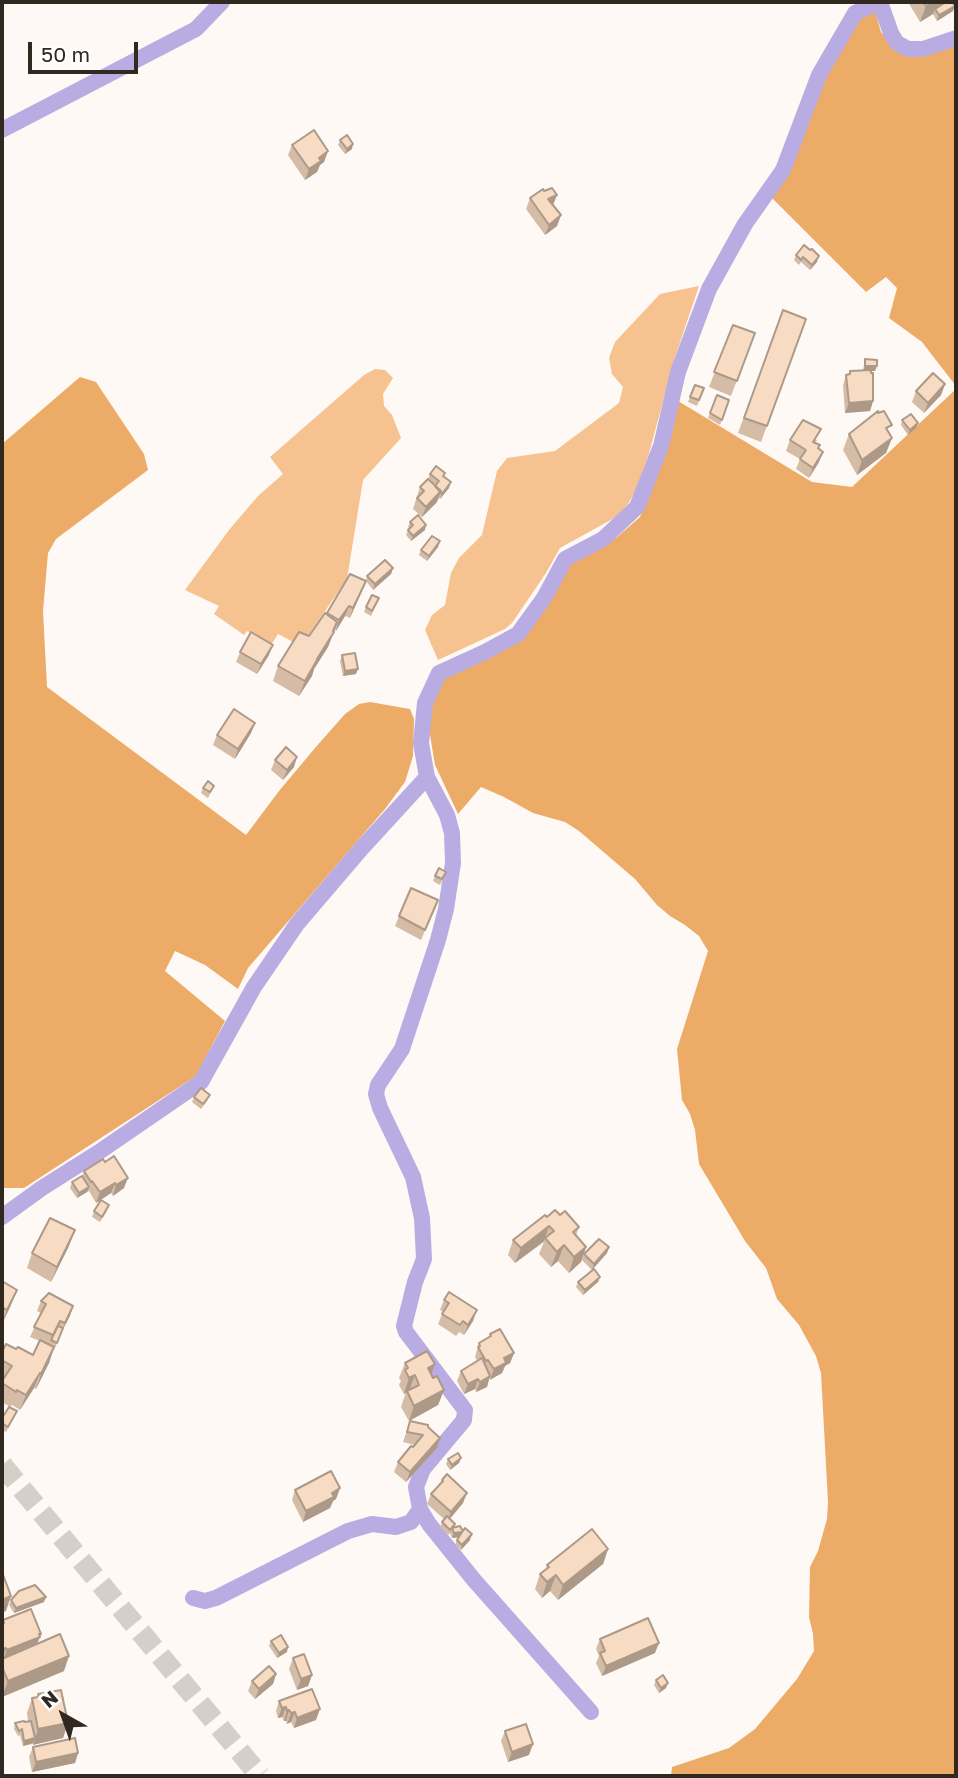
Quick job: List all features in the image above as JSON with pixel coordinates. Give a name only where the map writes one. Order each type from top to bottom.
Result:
[{"type":"street","points":[[2,130],[196,29],[222,2]]},
{"type":"street","points":[[591,1712],[474,1580],[429,1524],[421,1509],[416,1487],[423,1469],[464,1420],[465,1410],[405,1332],[404,1326],[415,1282],[424,1259],[422,1218],[413,1177],[376,1094],[378,1085],[402,1049],[438,940],[453,863],[453,832],[427,777],[421,743],[425,703],[439,673],[518,634],[544,597],[565,559],[603,539],[637,506],[661,446],[678,372],[709,289],[745,224],[783,170],[818,75],[855,13],[879,2],[897,43],[908,49],[923,49],[956,38]]},
{"type":"street","points":[[2,1217],[41,1188],[99,1153],[201,1082],[254,988],[297,924],[427,777]]},
{"type":"street","points":[[193,1598],[205,1601],[216,1598],[348,1531],[372,1524],[396,1527],[411,1522],[421,1509]]},
{"type":"shaded area","points":[[874,7],[881,32],[893,46],[956,40],[956,386],[922,342],[889,318],[897,288],[886,277],[866,292],[772,198],[826,73],[857,19]]},
{"type":"shaded area","points":[[699,286],[675,357],[648,457],[628,504],[616,517],[560,548],[546,573],[512,623],[505,629],[438,660],[425,630],[432,615],[445,605],[451,573],[459,558],[482,535],[497,471],[507,458],[555,451],[619,403],[623,387],[612,374],[609,358],[615,342],[660,294]]},
{"type":"shaded area","points":[[375,369],[385,370],[393,378],[383,394],[384,406],[392,415],[401,438],[363,480],[347,579],[301,646],[278,634],[271,645],[247,631],[244,635],[214,614],[219,606],[185,590],[229,530],[258,496],[283,474],[270,457],[364,375]]},
{"type":"shaded area","points":[[80,377],[96,382],[144,454],[148,470],[56,539],[48,553],[43,611],[47,687],[246,835],[315,748],[345,714],[359,704],[370,702],[410,709],[414,719],[413,756],[405,782],[385,809],[248,968],[238,989],[205,965],[175,951],[165,971],[225,1021],[196,1076],[24,1188],[2,1188],[2,444]]},
{"type":"shaded area","points":[[956,389],[956,1776],[671,1776],[672,1767],[729,1748],[755,1729],[797,1679],[814,1651],[809,1617],[810,1567],[818,1551],[827,1519],[828,1502],[821,1373],[816,1356],[799,1325],[777,1299],[766,1268],[745,1241],[699,1164],[695,1130],[682,1100],[677,1049],[708,951],[699,936],[657,905],[635,879],[565,822],[533,813],[481,787],[458,814],[435,765],[429,729],[434,696],[447,675],[514,643],[567,566],[616,538],[640,517],[665,452],[678,401],[812,482],[852,487]]},
{"type":"building","points":[[946,2],[952,2],[955,6],[939,15],[935,9]]},
{"type":"building","points":[[314,130],[328,151],[319,158],[321,161],[309,169],[292,145]]},
{"type":"building","points":[[347,135],[353,144],[347,149],[340,140]]},
{"type":"building","points":[[552,188],[557,195],[548,199],[561,215],[549,225],[530,198],[543,189]]},
{"type":"building","points":[[804,245],[819,256],[812,265],[796,255]]},
{"type":"building","points":[[783,310],[806,319],[767,426],[744,418]]},
{"type":"building","points":[[733,325],[755,333],[737,381],[714,372]]},
{"type":"building","points":[[865,359],[877,360],[877,366],[865,366]]},
{"type":"building","points":[[871,370],[873,401],[849,403],[846,375],[850,374],[850,371]]},
{"type":"building","points":[[933,373],[945,384],[928,403],[916,391]]},
{"type":"building","points":[[695,385],[704,388],[699,400],[690,397]]},
{"type":"building","points":[[717,395],[729,400],[722,420],[710,413]]},
{"type":"building","points":[[878,411],[884,411],[892,425],[886,428],[892,438],[862,460],[849,434]]},
{"type":"building","points":[[911,414],[918,423],[910,430],[902,420]]},
{"type":"building","points":[[803,420],[821,429],[813,442],[820,445],[818,448],[823,452],[813,468],[800,459],[806,450],[790,440]]},
{"type":"building","points":[[436,466],[451,482],[442,494],[435,486],[439,481],[430,474]]},
{"type":"building","points":[[428,479],[441,491],[426,507],[417,498],[424,491],[420,487]]},
{"type":"building","points":[[418,515],[426,525],[413,536],[408,530],[413,525],[410,522]]},
{"type":"building","points":[[432,536],[440,541],[429,556],[421,550]]},
{"type":"building","points":[[385,560],[393,568],[375,584],[367,576]]},
{"type":"building","points":[[350,574],[366,581],[353,608],[349,606],[339,620],[327,613]]},
{"type":"building","points":[[372,595],[379,598],[372,611],[366,607]]},
{"type":"building","points":[[325,613],[337,622],[334,632],[305,681],[278,666],[299,632],[309,636]]},
{"type":"building","points":[[251,632],[273,645],[261,664],[240,652]]},
{"type":"building","points":[[355,653],[358,669],[345,671],[342,655]]},
{"type":"building","points":[[234,709],[255,723],[238,749],[217,735]]},
{"type":"building","points":[[286,747],[297,757],[287,770],[275,760]]},
{"type":"building","points":[[208,781],[214,786],[210,792],[203,788]]},
{"type":"building","points":[[439,868],[446,872],[442,879],[435,876]]},
{"type":"building","points":[[411,888],[438,900],[425,930],[399,916]]},
{"type":"building","points":[[201,1088],[210,1095],[203,1104],[194,1097]]},
{"type":"building","points":[[114,1156],[128,1178],[100,1192],[84,1171],[103,1159],[105,1162]]},
{"type":"building","points":[[82,1176],[89,1187],[79,1193],[72,1182]]},
{"type":"building","points":[[101,1200],[109,1205],[102,1217],[94,1211]]},
{"type":"building","points":[[555,1210],[560,1215],[565,1211],[579,1227],[573,1232],[586,1247],[574,1257],[564,1245],[557,1252],[545,1238],[554,1231],[549,1226],[521,1248],[513,1240],[545,1215],[547,1217]]},
{"type":"building","points":[[50,1218],[75,1230],[57,1267],[32,1253]]},
{"type":"building","points":[[599,1239],[609,1247],[594,1264],[584,1254]]},
{"type":"building","points":[[594,1269],[600,1277],[585,1290],[578,1282]]},
{"type":"building","points":[[2,1281],[17,1290],[7,1310],[2,1307]]},
{"type":"building","points":[[449,1292],[477,1310],[468,1325],[463,1321],[460,1325],[442,1314],[449,1303],[444,1300]]},
{"type":"building","points":[[49,1293],[73,1306],[65,1323],[60,1321],[53,1335],[34,1327],[46,1304],[41,1301]]},
{"type":"building","points":[[58,1326],[63,1328],[57,1343],[51,1340]]},
{"type":"building","points":[[500,1329],[514,1353],[504,1358],[506,1363],[494,1369],[478,1347],[490,1334]]},
{"type":"building","points":[[40,1340],[54,1347],[41,1374],[26,1395],[2,1383],[12,1366],[2,1360],[2,1349],[6,1344],[33,1355]]},
{"type":"building","points":[[427,1351],[435,1364],[428,1368],[433,1378],[437,1376],[444,1390],[414,1406],[407,1391],[419,1385],[415,1375],[409,1378],[405,1363]]},
{"type":"building","points":[[482,1358],[490,1376],[480,1382],[478,1379],[468,1384],[461,1371]]},
{"type":"building","points":[[9,1407],[17,1411],[8,1427],[2,1423],[2,1414],[4,1415]]},
{"type":"building","points":[[410,1421],[428,1425],[440,1438],[410,1472],[398,1462],[423,1435],[407,1432]]},
{"type":"building","points":[[458,1453],[461,1458],[452,1465],[448,1459]]},
{"type":"building","points":[[331,1471],[340,1488],[332,1493],[334,1497],[306,1511],[295,1490]]},
{"type":"building","points":[[447,1474],[467,1493],[451,1512],[431,1494]]},
{"type":"building","points":[[447,1516],[455,1524],[450,1530],[442,1522]]},
{"type":"building","points":[[460,1526],[463,1531],[465,1528],[472,1534],[462,1545],[457,1540],[462,1532],[454,1533],[452,1528]]},
{"type":"building","points":[[592,1529],[608,1549],[563,1585],[556,1575],[547,1582],[540,1574],[549,1567],[547,1565]]},
{"type":"building","points":[[2,1572],[11,1596],[2,1600]]},
{"type":"building","points":[[35,1585],[46,1597],[16,1608],[11,1600],[19,1591]]},
{"type":"building","points":[[31,1609],[40,1637],[7,1650],[3,1649],[3,1620]]},
{"type":"building","points":[[648,1618],[659,1643],[606,1666],[600,1653],[605,1651],[600,1639]]},
{"type":"building","points":[[60,1634],[69,1656],[8,1681],[2,1667],[2,1659]]},
{"type":"building","points":[[281,1635],[288,1647],[279,1653],[271,1641]]},
{"type":"building","points":[[304,1654],[312,1675],[301,1679],[293,1658]]},
{"type":"building","points":[[269,1666],[276,1674],[259,1689],[252,1681]]},
{"type":"building","points":[[663,1675],[668,1683],[661,1688],[656,1680]]},
{"type":"building","points":[[312,1689],[320,1709],[297,1718],[295,1712],[287,1711],[286,1707],[282,1708],[279,1701]]},
{"type":"building","points":[[61,1690],[68,1723],[38,1729],[32,1698],[39,1697],[38,1694]]},
{"type":"building","points":[[31,1721],[35,1738],[24,1741],[22,1729],[19,1731],[15,1723]]},
{"type":"building","points":[[526,1724],[533,1744],[512,1752],[505,1731]]},
{"type":"building","points":[[75,1738],[78,1753],[36,1762],[33,1747]]},
{"type":"tunnel","points":[[2,1465],[260,1776]]}]
